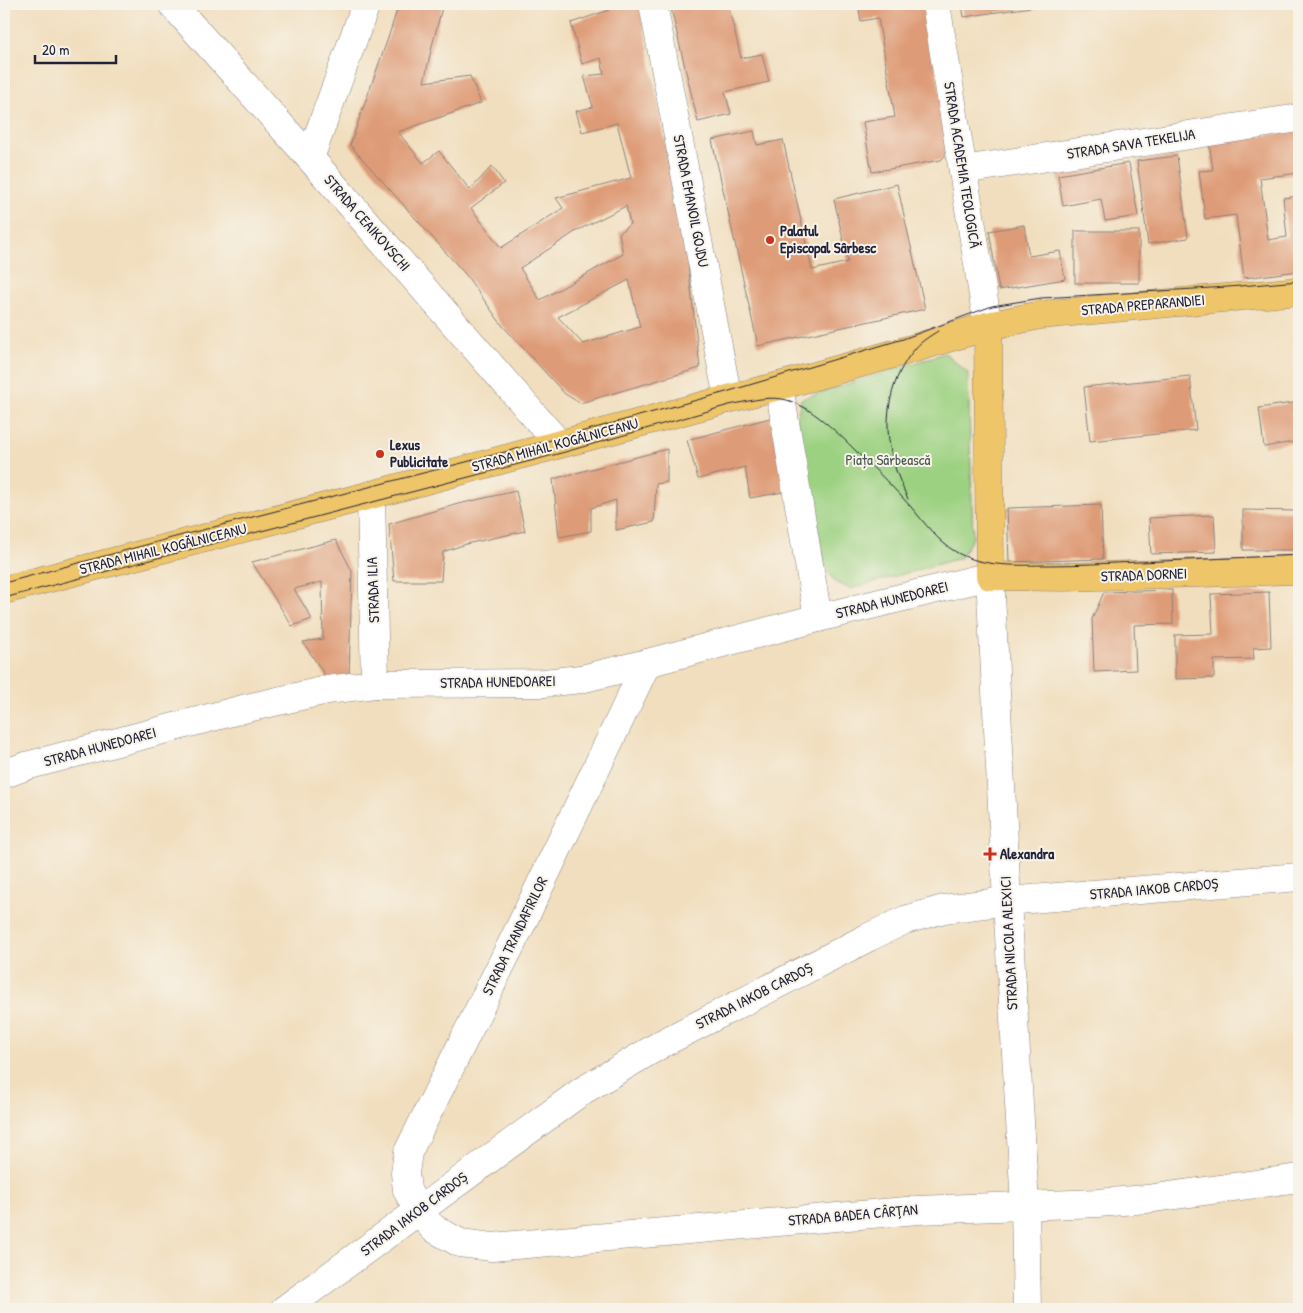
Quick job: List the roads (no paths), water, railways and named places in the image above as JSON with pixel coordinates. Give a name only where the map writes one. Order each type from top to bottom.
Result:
[{"type":"main road","name":"STRADA PREPARANDIEI","points":[[988,326],[1040,315],[1299,291]]},
{"type":"main road","name":"STRADA MIHAIL KOGĂLNICEANU","points":[[4,590],[371,495],[779,386],[988,326]]},
{"type":"main road","points":[[988,326],[990,576]]},
{"type":"main road","name":"STRADA DORNEI","points":[[990,576],[1064,577],[1299,570]]},
{"type":"street","name":"STRADA CEAIKOVSCHI","points":[[172,4],[310,158],[559,444]]},
{"type":"street","points":[[310,158],[366,4]]},
{"type":"street","name":"STRADA EMANOIL GOJDU","points":[[653,4],[728,399]]},
{"type":"street","name":"STRADA ACADEMIA TEOLOGICĂ","points":[[936,4],[988,326]]},
{"type":"street","name":"STRADA SAVA TEKELIJA","points":[[963,170],[1299,118]]},
{"type":"street","points":[[779,386],[818,618]]},
{"type":"street","name":"STRADA ILIA","points":[[371,495],[375,684]]},
{"type":"street","name":"STRADA HUNEDOAREI","points":[[4,774],[26,766],[243,709],[327,690],[375,684],[544,682],[581,679],[990,576]]},
{"type":"street","name":"STRADA NICOLA ALEXICI","points":[[990,576],[1025,1205],[1027,1309]]},
{"type":"street","name":"STRADA TRANDAFIRILOR","points":[[418,1211],[407,1190],[405,1172],[408,1152],[522,923],[647,663]]},
{"type":"street","name":"STRADA IAKOB CARDOȘ","points":[[284,1309],[322,1297],[418,1211],[582,1091],[665,1042],[905,920],[944,909],[1007,901],[1299,877]]},
{"type":"street","name":"STRADA BADEA CÂRȚAN","points":[[418,1211],[433,1228],[460,1243],[492,1247],[918,1210],[1098,1203],[1147,1199],[1299,1178]]},
{"type":"tram line","points":[[4,583],[555,439],[726,392],[903,339],[992,306],[1041,298],[1299,281]]},
{"type":"tram line","points":[[908,499],[900,482],[891,452],[888,425],[891,398],[906,361],[919,344],[938,331]]},
{"type":"tram line","points":[[4,598],[565,452],[729,405],[769,398],[792,402],[814,414],[844,439],[911,507],[943,543],[956,552],[978,561],[1014,565],[1061,565],[1299,555]]},
{"type":"place","name":"Palatul Episcopal Sârbesc","points":[[770,240]]},
{"type":"place","name":"Lexus Publicitate","points":[[380,454]]},
{"type":"place","name":"Alexandra","points":[[990,854]]},
{"type":"park label","name":"Piața Sârbească","points":[[888,460]]}]
